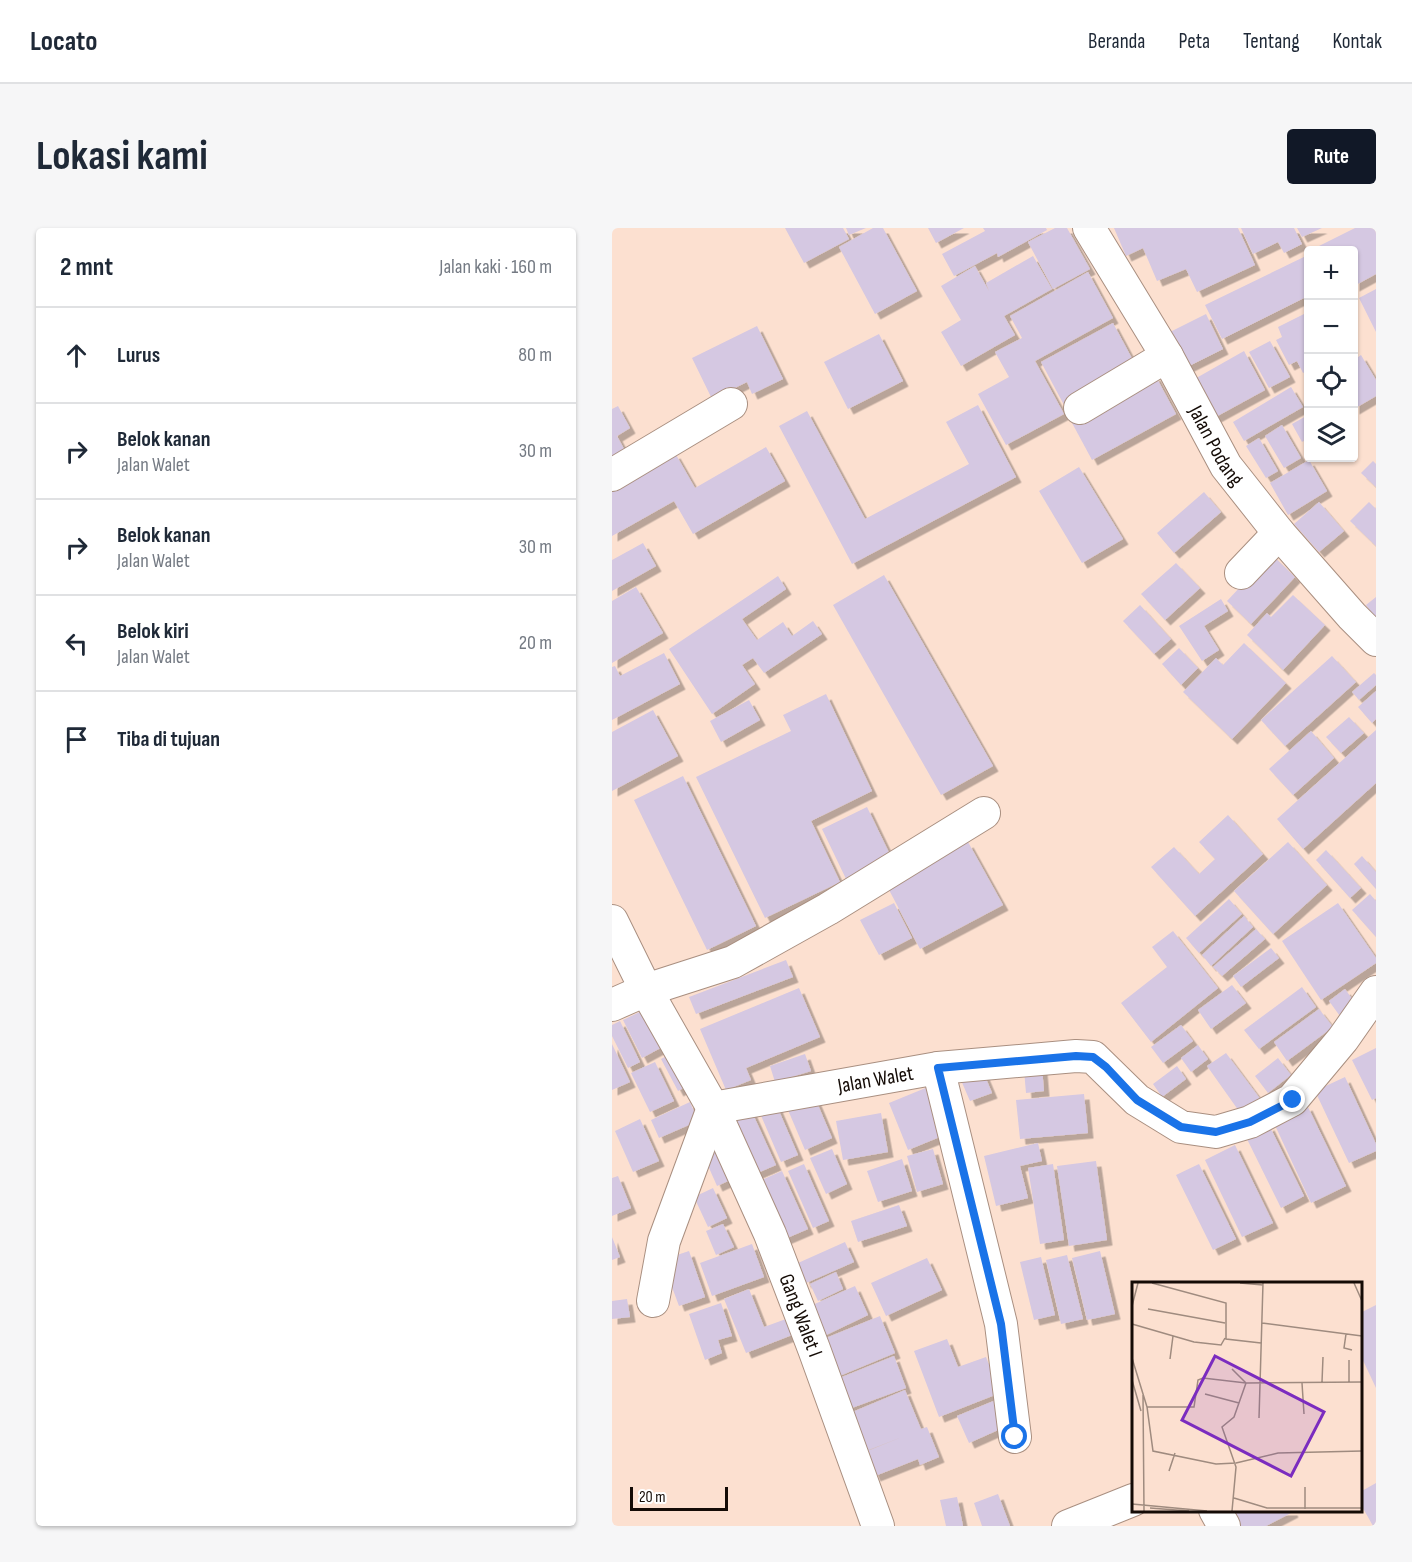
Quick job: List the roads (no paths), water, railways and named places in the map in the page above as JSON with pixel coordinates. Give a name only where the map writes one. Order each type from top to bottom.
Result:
[{"type":"street","name":"Jalan Podang","points":[[1089,228],[1167,356],[1226,466],[1279,533],[1376,640]]},
{"type":"street","points":[[1080,408],[1167,356]]},
{"type":"street","points":[[612,475],[731,404]]},
{"type":"street","points":[[1241,573],[1279,533]]},
{"type":"street","points":[[612,1005],[646,990],[733,962],[828,909],[984,813]]},
{"type":"street","points":[[612,921],[646,990],[713,1108],[664,1241],[653,1300]]},
{"type":"street","name":"Jalan Walet","points":[[713,1108],[938,1068],[1085,1056],[1106,1067],[1137,1100],[1181,1127],[1216,1132],[1250,1122],[1293,1100],[1343,1039],[1376,992]]},
{"type":"street","points":[[938,1068],[1001,1324],[1015,1437]]},
{"type":"street","name":"Gang Walet I","points":[[713,1108],[770,1234],[878,1526]]},
{"type":"street","points":[[1068,1526],[1126,1504]]},
{"type":"street","points":[[1216,1511],[1224,1526]]}]
